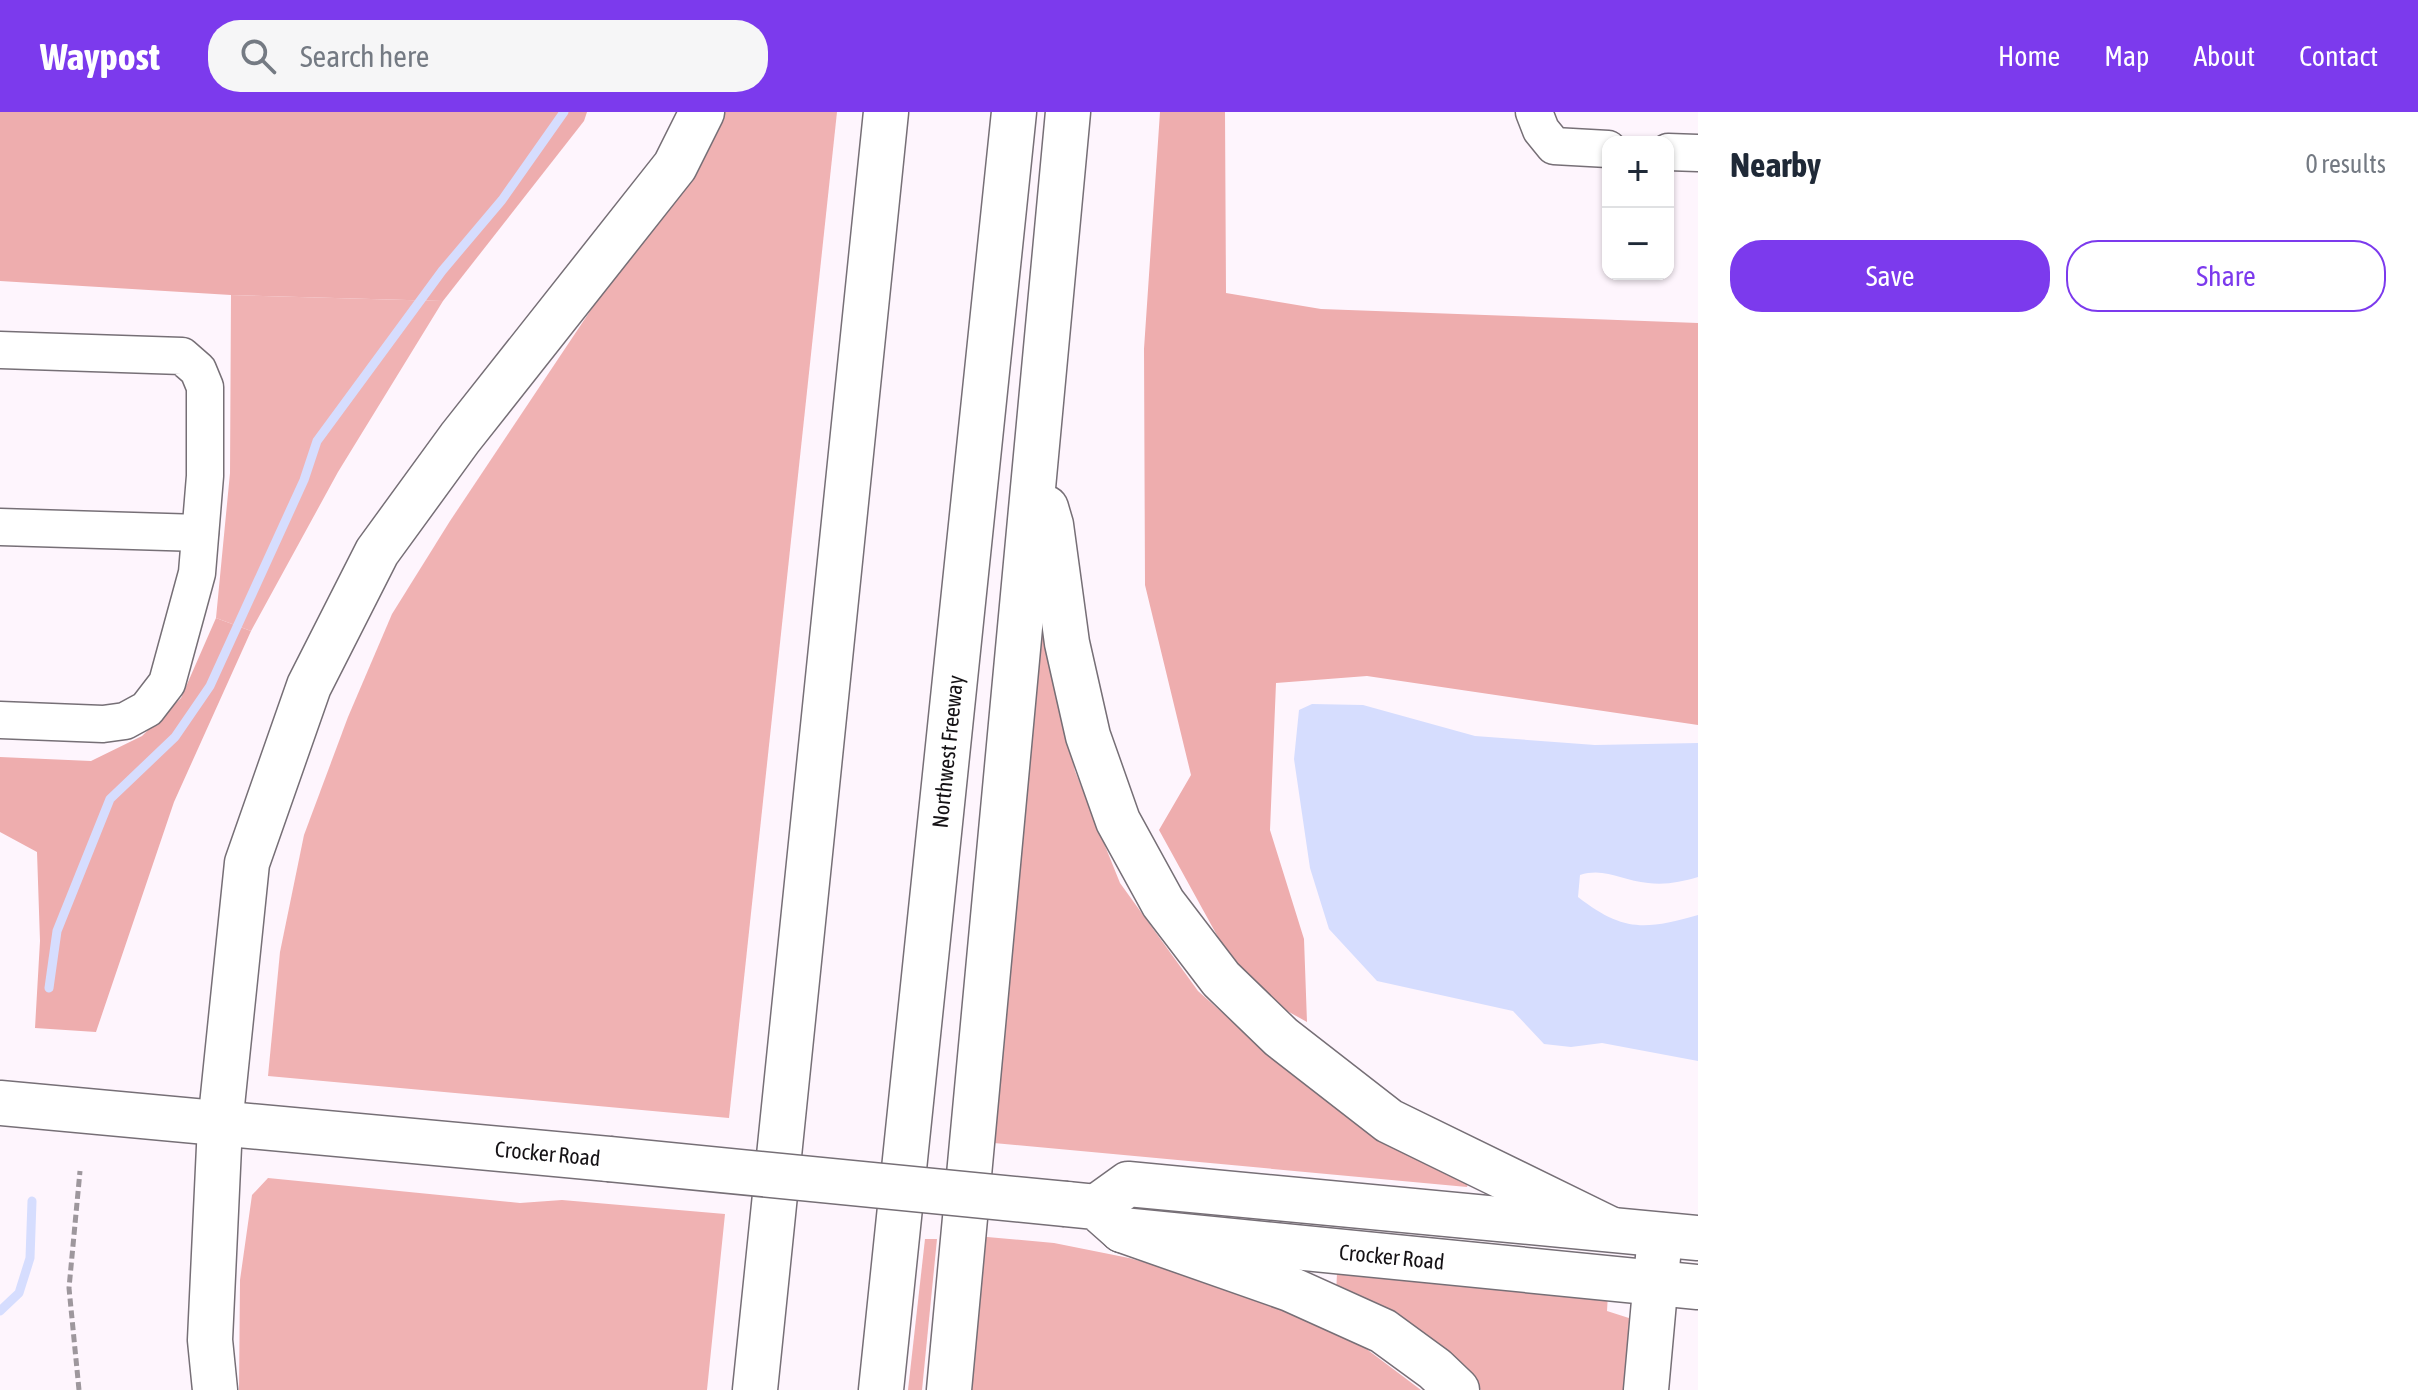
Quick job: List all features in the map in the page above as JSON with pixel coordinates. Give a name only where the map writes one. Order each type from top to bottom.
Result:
[{"type":"main road","points":[[215,1390],[210,1340],[220,1125],[247,863],[309,686],[377,552],[460,438],[675,166],[702,112]]},
{"type":"main road","points":[[755,1390],[886,112]]},
{"type":"main road","name":"Northwest Freeway","points":[[881,1390],[1014,112]]},
{"type":"main road","points":[[949,1390],[1068,112]]},
{"type":"main road","points":[[1035,469],[1051,525],[1067,643],[1088,736],[1118,821],[1163,903],[1221,979],[1281,1037],[1389,1121],[1610,1229]]},
{"type":"main road","name":"Crocker Road","points":[[0,1103],[609,1159],[1698,1287]]},
{"type":"main road","points":[[1457,1390],[1435,1369],[1383,1331],[1290,1289],[1094,1214],[1128,1184],[1679,1236],[1655,1283],[1646,1390]]},
{"type":"street","points":[[1534,112],[1541,130],[1554,146],[1602,149]]},
{"type":"street","points":[[1674,152],[1698,153]]},
{"type":"street","points":[[0,350],[182,356],[198,370],[205,387],[205,476],[197,573],[167,683],[147,709],[125,721],[103,724],[0,720]]},
{"type":"street","points":[[0,527],[200,533]]},
{"type":"path","points":[[79,1390],[69,1288],[80,1171]]},
{"type":"shaded area","points":[[0,112],[587,112],[584,121],[443,301],[231,295],[0,281]]},
{"type":"shaded area","points":[[723,112],[837,112],[729,1118],[268,1076],[280,952],[304,835],[348,717],[392,614],[450,521]]},
{"type":"shaded area","points":[[1160,112],[1225,112],[1226,293],[1321,309],[1698,323],[1698,725],[1367,676],[1276,683],[1270,830],[1304,939],[1307,1022],[1246,988],[1159,830],[1191,775],[1145,585],[1144,349]]},
{"type":"shaded area","points":[[231,295],[443,301],[338,472],[251,631],[216,618],[230,473]]},
{"type":"shaded area","points":[[1042,616],[1075,771],[1120,883],[1198,991],[1291,1074],[1404,1149],[1471,1173],[1467,1187],[983,1142]]},
{"type":"shaded area","points":[[216,618],[251,631],[174,802],[96,1032],[35,1028],[40,941],[37,852],[0,832],[0,757],[91,761],[142,736],[181,698]]},
{"type":"shaded area","points":[[268,1178],[520,1203],[562,1200],[725,1214],[707,1390],[239,1390],[240,1280],[252,1195]]},
{"type":"shaded area","points":[[976,1236],[1054,1243],[1129,1258],[1266,1296],[1328,1320],[1421,1390],[962,1390]]},
{"type":"shaded area","points":[[925,1239],[937,1239],[922,1390],[908,1390]]},
{"type":"shaded area","points":[[1337,1273],[1608,1294],[1607,1311],[1632,1319],[1628,1390],[1481,1390],[1464,1373],[1336,1294]]},
{"type":"water","points":[[1312,704],[1363,705],[1475,736],[1595,745],[1698,743],[1698,877],[1655,884],[1606,873],[1589,873],[1580,875],[1578,897],[1608,917],[1635,925],[1663,923],[1698,915],[1698,1061],[1602,1043],[1571,1047],[1544,1044],[1513,1011],[1377,981],[1329,929],[1310,868],[1294,759],[1299,710]]},
{"type":"waterway","points":[[49,988],[57,931],[110,799],[175,737],[210,686],[304,480],[317,441],[442,271],[502,200],[564,112]]},
{"type":"waterway","points":[[0,1311],[19,1293],[30,1258],[32,1201]]}]
